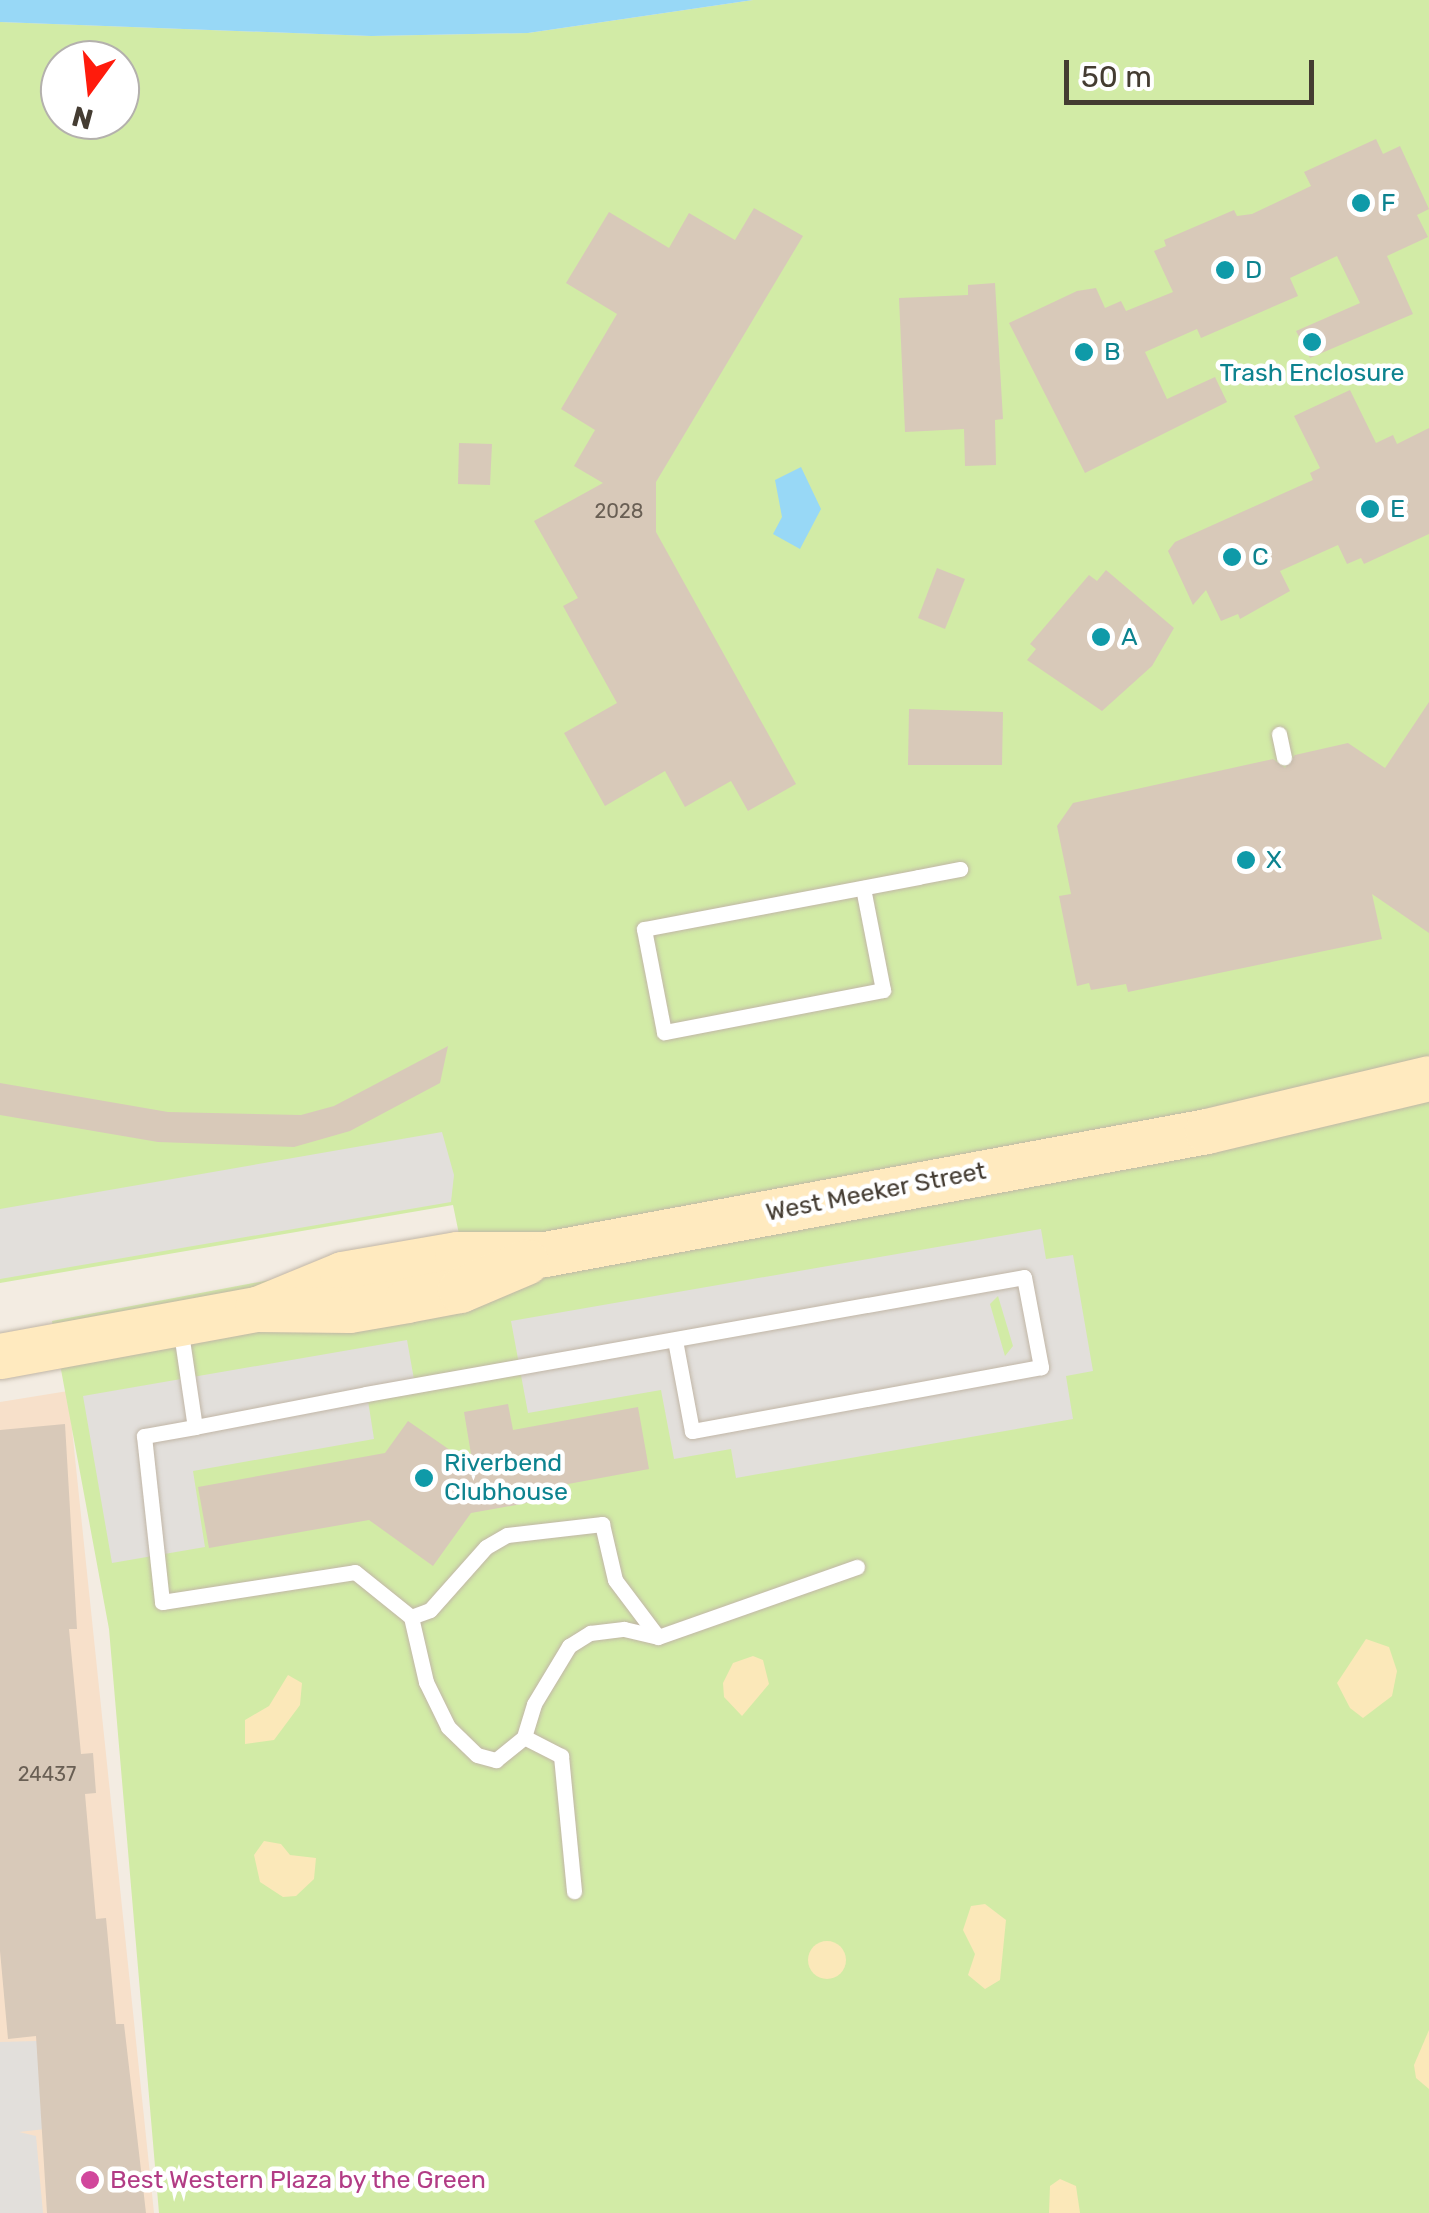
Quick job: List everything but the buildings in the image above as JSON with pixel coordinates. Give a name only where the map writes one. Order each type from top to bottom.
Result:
[{"type":"main road","name":"West Meeker Street","points":[[0,1356],[257,1310],[350,1310],[460,1290],[546,1254],[1207,1131],[1429,1078]]},
{"type":"main road","name":"West Meeker Street","points":[[1207,1131],[1429,1108]]},
{"type":"lane","points":[[1278,734],[1284,757]]},
{"type":"lane","points":[[863,888],[883,990],[664,1032],[644,929],[863,888],[960,870]]},
{"type":"lane","points":[[674,1340],[692,1430],[1041,1368],[1024,1278],[674,1340],[144,1436],[162,1602],[355,1572],[412,1617],[426,1682],[458,1738],[476,1755],[496,1760],[524,1736],[534,1704],[570,1646],[590,1633],[624,1628],[658,1637],[857,1567]]},
{"type":"lane","points":[[179,1322],[195,1427]]},
{"type":"lane","points":[[412,1617],[430,1610],[486,1547],[507,1535],[602,1524],[616,1580],[658,1637]]},
{"type":"lane","points":[[524,1736],[561,1756],[574,1891]]},
{"type":"shaded area","points":[[442,1132],[454,1175],[451,1202],[0,1279],[0,1209]]},
{"type":"shaded area","points":[[1041,1229],[1046,1259],[1073,1255],[1093,1371],[1066,1376],[1073,1419],[736,1478],[731,1449],[674,1459],[661,1390],[528,1413],[511,1321]],"holes":[[[998,1296],[1013,1346],[1005,1356],[990,1304]]]},
{"type":"shaded area","points":[[407,1340],[415,1385],[367,1394],[374,1439],[193,1471],[205,1547],[112,1563],[83,1396]]},
{"type":"shaded area","points":[[68,1391],[154,2213],[0,2213],[0,1402]]},
{"type":"shaded area","points":[[37,2041],[45,2129],[19,2132],[36,2136],[43,2213],[0,2213],[0,2042]]},
{"type":"green space","points":[[753,0],[1429,0],[1429,2213],[159,2213],[109,1629],[52,1321],[461,1244],[453,1205],[0,1283],[0,22],[371,36],[528,33]]},
{"type":"sand","points":[[1366,1639],[1389,1647],[1397,1671],[1392,1696],[1363,1718],[1350,1708],[1337,1683]]},
{"type":"sand","points":[[753,1656],[763,1660],[769,1684],[742,1716],[724,1697],[723,1683],[733,1663]]},
{"type":"sand","points":[[288,1675],[302,1683],[300,1705],[274,1740],[245,1744],[245,1720],[269,1706]]},
{"type":"sand","points":[[264,1841],[281,1844],[290,1855],[316,1858],[314,1879],[296,1896],[283,1897],[260,1882],[254,1855]]},
{"type":"sand","points":[[985,1904],[1006,1920],[1000,1980],[985,1989],[968,1975],[975,1954],[963,1930],[971,1906]]},
{"type":"sand","points":[[827,1941],[840,1947],[846,1960],[840,1973],[827,1979],[814,1973],[808,1960],[814,1947]]},
{"type":"sand","points":[[1429,2030],[1429,2089],[1416,2078],[1414,2065]]},
{"type":"sand","points":[[1060,2179],[1076,2186],[1080,2213],[1049,2213],[1050,2186]]},
{"type":"water","points":[[0,0],[753,0],[528,33],[371,36],[0,22]]},
{"type":"water","points":[[801,467],[821,509],[800,549],[773,534],[782,517],[775,480]]},
{"type":"place","name":"F","points":[[1361,203]]},
{"type":"place","name":"D","points":[[1225,270]]},
{"type":"place","name":"Trash Enclosure","points":[[1312,342]]},
{"type":"place","name":"B","points":[[1084,352]]},
{"type":"place","name":"E","points":[[1370,509]]},
{"type":"place","name":"C","points":[[1232,557]]},
{"type":"place","name":"A","points":[[1101,637]]},
{"type":"place","name":"X","points":[[1246,860]]},
{"type":"place","name":"Riverbend Clubhouse","points":[[424,1478]]},
{"type":"place","name":"Best Western Plaza by the Green","points":[[90,2180]]}]
